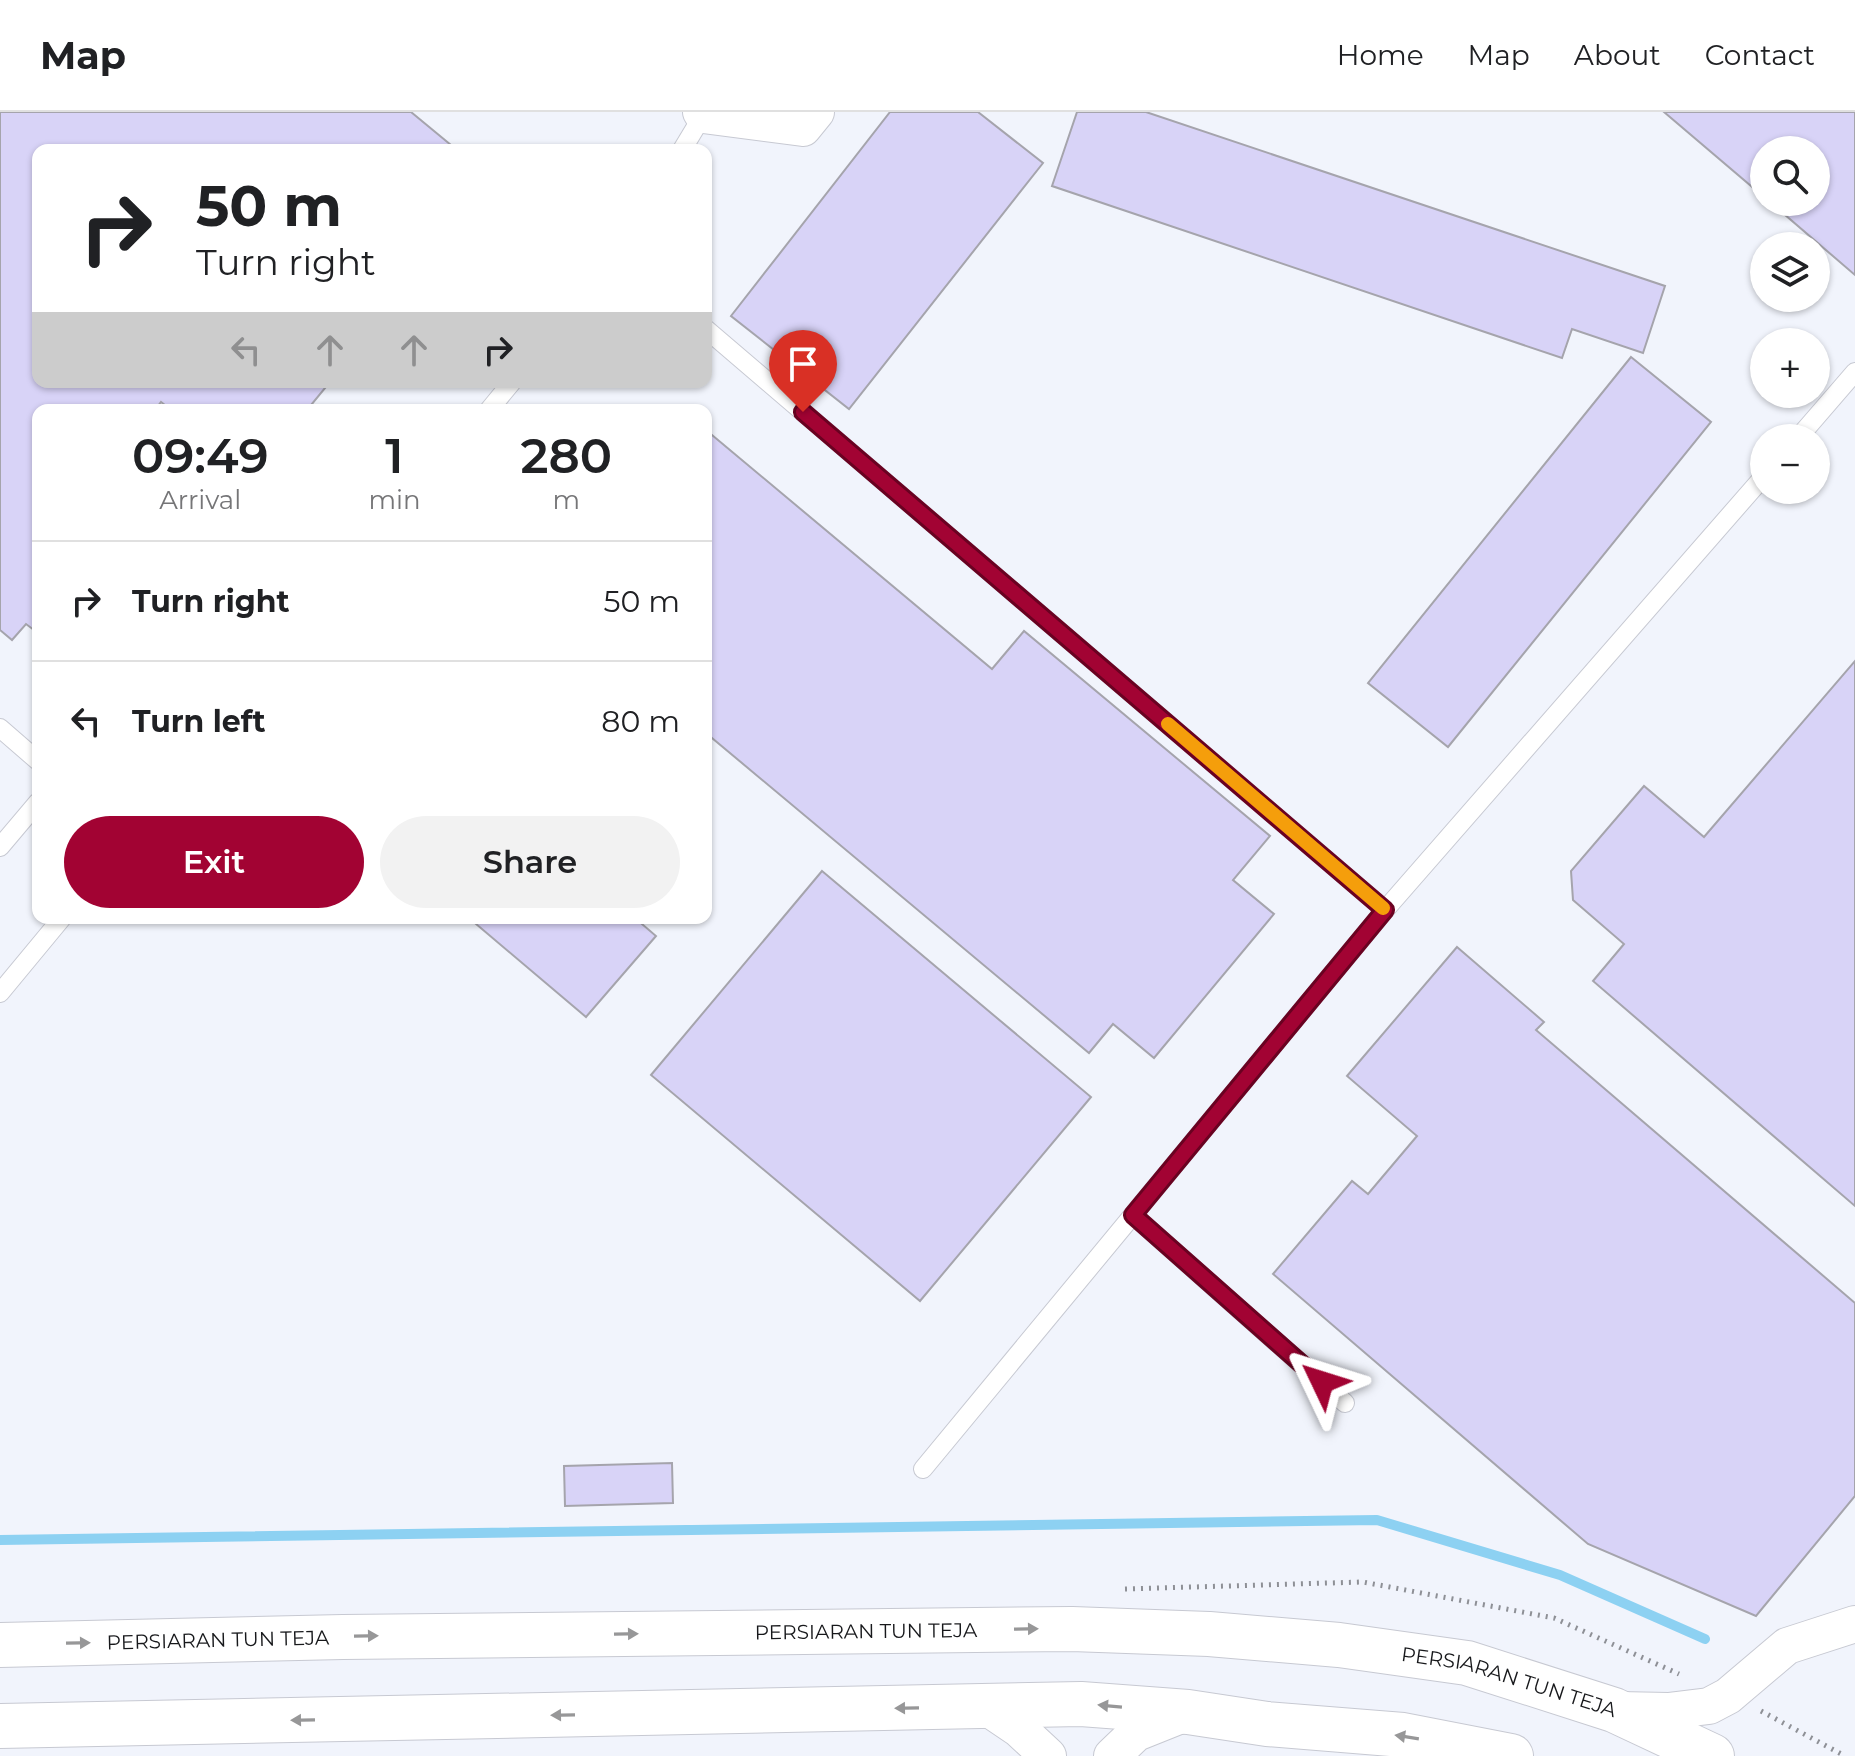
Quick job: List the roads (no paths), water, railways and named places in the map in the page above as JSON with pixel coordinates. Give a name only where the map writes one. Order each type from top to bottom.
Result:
[{"type":"main road","name":"PERSIARAN TUN TEJA","points":[[0,1645],[343,1637],[1087,1629],[1209,1634],[1339,1645],[1467,1663],[1614,1710],[1712,1756]]},
{"type":"main road","points":[[0,1726],[1081,1704],[1403,1735],[1511,1756]]},
{"type":"street","points":[[702,113],[803,128],[816,112]]},
{"type":"street","points":[[1614,1710],[1668,1711],[1709,1706],[1728,1696],[1787,1646],[1855,1624]]},
{"type":"street","points":[[985,1706],[1019,1729],[1048,1756]]},
{"type":"street","points":[[1112,1756],[1136,1733],[1188,1712]]},
{"type":"lane","points":[[685,144],[702,113]]},
{"type":"lane","points":[[712,334],[1385,910]]},
{"type":"lane","points":[[1810,424],[1855,372]]},
{"type":"lane","points":[[494,404],[507,388]]},
{"type":"lane","points":[[923,1469],[1385,910],[1750,492]]},
{"type":"lane","points":[[0,728],[32,756]]},
{"type":"lane","points":[[0,847],[32,814]]},
{"type":"lane","points":[[0,993],[57,924]]},
{"type":"lane","points":[[1133,1215],[1345,1403]]},
{"type":"waterway","points":[[0,1540],[1377,1520],[1560,1575],[1705,1639]]}]
